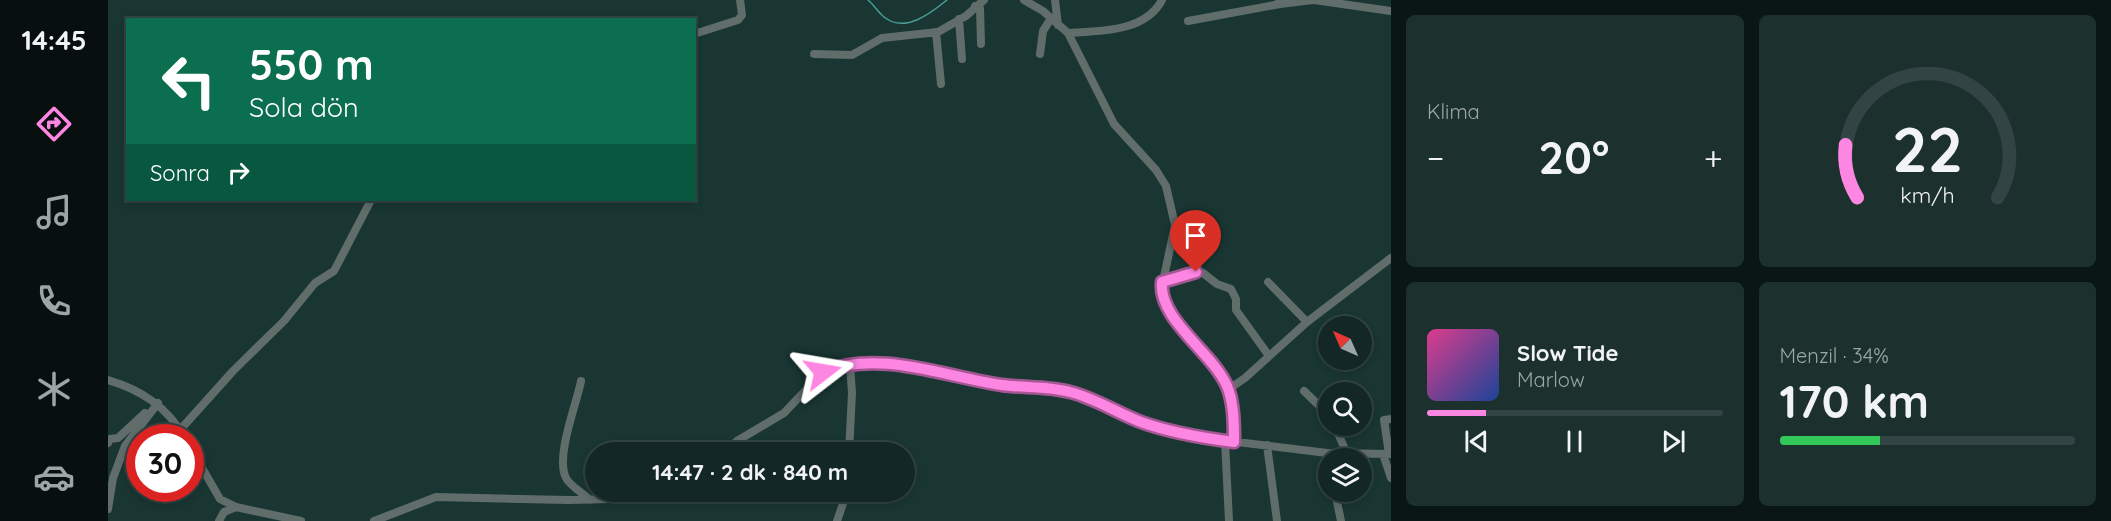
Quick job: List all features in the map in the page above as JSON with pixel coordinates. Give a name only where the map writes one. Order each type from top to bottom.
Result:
[{"type":"street","points":[[696,33],[738,20],[742,15],[740,0]]},
{"type":"street","points":[[814,54],[852,55],[882,38],[936,32],[959,19],[984,0]]},
{"type":"street","points":[[1024,0],[1043,11],[1050,20],[1068,33],[1114,124],[1156,170],[1166,186],[1175,225],[1162,282],[1161,291],[1164,304],[1208,357],[1229,389],[1234,442]]},
{"type":"street","points":[[1055,0],[1058,25]]},
{"type":"street","points":[[1068,33],[1100,31],[1138,22],[1154,12],[1162,0]]},
{"type":"street","points":[[1188,21],[1280,2],[1313,0],[1369,3],[1391,11]]},
{"type":"street","points":[[975,6],[980,8],[981,44]]},
{"type":"street","points":[[959,19],[962,59]]},
{"type":"street","points":[[1040,54],[1043,31],[1050,20]]},
{"type":"street","points":[[936,32],[941,84]]},
{"type":"street","points":[[185,424],[232,371],[284,321],[315,284],[334,271],[370,201]]},
{"type":"street","points":[[1229,389],[1307,322],[1391,258]]},
{"type":"street","points":[[1162,282],[1196,272],[1203,273],[1217,285],[1231,289],[1236,299],[1236,310],[1269,356]]},
{"type":"street","points":[[1268,282],[1307,322]]},
{"type":"street","points":[[850,365],[852,393],[850,442]]},
{"type":"street","points":[[736,442],[784,414],[823,372],[850,365],[916,367],[1003,385],[1070,392],[1142,422],[1196,437],[1318,452]]},
{"type":"street","points":[[108,380],[139,391],[158,403],[175,424]]},
{"type":"street","points":[[581,381],[571,413],[564,464],[568,481],[585,496]]},
{"type":"street","points":[[1304,391],[1318,404]]},
{"type":"street","points":[[108,442],[110,439],[118,438],[158,403]]},
{"type":"street","points":[[108,509],[113,478],[125,446],[158,403]]},
{"type":"street","points":[[1391,419],[1384,420],[1391,478]]},
{"type":"street","points":[[1225,441],[1228,521]]},
{"type":"street","points":[[1268,445],[1277,521]]},
{"type":"street","points":[[1372,453],[1387,454]]},
{"type":"street","points":[[204,471],[220,499],[236,507],[301,521]]},
{"type":"street","points":[[374,521],[436,497],[585,500]]},
{"type":"street","points":[[837,521],[844,502]]},
{"type":"street","points":[[1337,502],[1341,521]]},
{"type":"street","points":[[219,521],[224,512],[236,507]]},
{"type":"waterway","points":[[868,0],[884,17],[892,22],[900,23],[909,23],[926,16],[947,0]]},
{"type":"route","points":[[823,372],[850,365],[916,367],[1003,385],[1070,392],[1142,422],[1196,437],[1234,442],[1229,389],[1219,371],[1173,317],[1164,304],[1161,291],[1162,282],[1196,272]]}]
